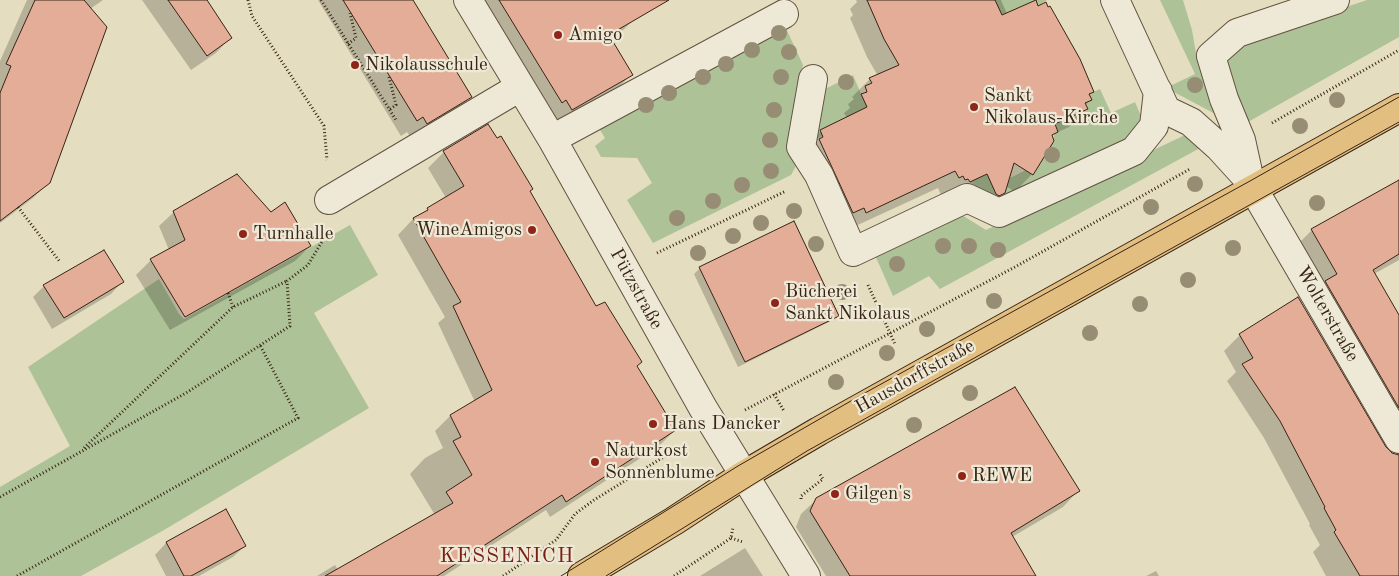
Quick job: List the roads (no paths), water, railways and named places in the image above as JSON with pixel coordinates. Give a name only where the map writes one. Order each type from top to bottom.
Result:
[{"type":"main road","name":"Hausdorffstraße","points":[[582,576],[674,521],[744,475],[876,399],[1252,185],[1399,108]]},
{"type":"street","name":"Pützstraße","points":[[468,0],[552,139],[704,408],[806,576]]},
{"type":"street","points":[[1115,0],[1166,110],[1191,122],[1219,147],[1252,185]]},
{"type":"street","points":[[1252,185],[1241,140],[1224,99],[1211,56],[1237,33],[1335,0]]},
{"type":"street","points":[[552,139],[784,14]]},
{"type":"street","points":[[813,79],[801,147],[819,175],[853,252],[967,198],[999,213],[1134,150],[1154,126],[1158,91]]},
{"type":"street","points":[[329,200],[520,87]]},
{"type":"street","name":"Wolterstraße","points":[[1252,185],[1399,439]]},
{"type":"tram line","points":[[561,576],[738,466],[863,394],[1399,97]]},
{"type":"tram line","points":[[606,576],[807,451],[1399,122]]},
{"type":"place","name":"Amigo","points":[[558,35]]},
{"type":"place","name":"Nikolausschule","points":[[355,65]]},
{"type":"place","name":"Sankt Nikolaus-Kirche","points":[[974,107]]},
{"type":"place","name":"WineAmigos","points":[[532,230]]},
{"type":"place","name":"Turnhalle","points":[[243,234]]},
{"type":"place","name":"Bücherei Sankt Nikolaus","points":[[775,303]]},
{"type":"place","name":"Hans Dancker","points":[[653,424]]},
{"type":"place","name":"Naturkost Sonnenblume","points":[[595,462]]},
{"type":"place","name":"REWE","points":[[962,476]]},
{"type":"place","name":"Gilgen's","points":[[835,494]]},
{"type":"district","name":"KESSENICH","points":[[507,556]]}]
